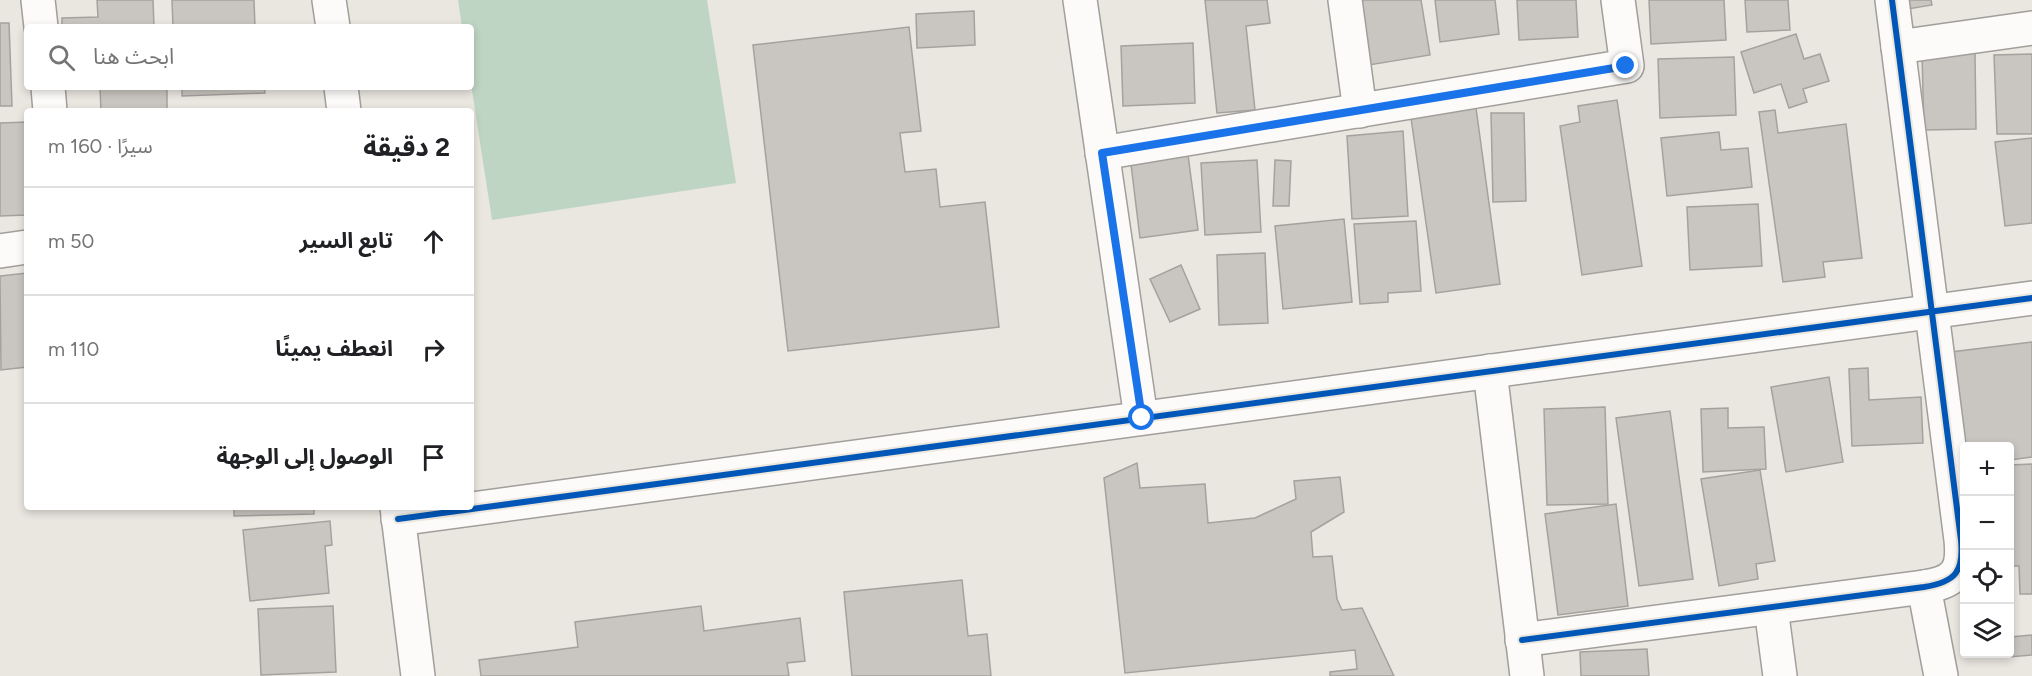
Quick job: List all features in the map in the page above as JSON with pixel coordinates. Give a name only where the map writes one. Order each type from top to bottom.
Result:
[{"type":"street","points":[[39,0],[41,24]]},
{"type":"street","points":[[329,0],[333,24]]},
{"type":"street","points":[[1080,0],[1142,418]]},
{"type":"street","points":[[1345,0],[1360,111]]},
{"type":"street","points":[[1102,153],[1626,66],[1618,0]]},
{"type":"street","points":[[1522,640],[1924,587],[1942,584],[1957,574],[1963,558],[1892,0]]},
{"type":"street","points":[[1898,47],[2032,28]]},
{"type":"street","points":[[48,90],[50,108]]},
{"type":"street","points":[[341,90],[344,108]]},
{"type":"street","points":[[0,251],[24,247]]},
{"type":"street","points":[[474,503],[1142,418],[2032,298]]},
{"type":"street","points":[[1490,371],[1527,676]]},
{"type":"street","points":[[418,676],[398,513],[421,510]]},
{"type":"street","points":[[1924,587],[1941,676]]},
{"type":"street","points":[[1771,608],[1780,676]]},
{"type":"green space","points":[[458,0],[707,0],[736,183],[492,220],[472,90],[474,90],[474,24],[462,24]]},
{"type":"building","points":[[97,0],[153,0],[154,24],[62,24],[62,18],[98,17]]},
{"type":"building","points":[[172,0],[254,0],[255,24],[173,24]]},
{"type":"building","points":[[1205,0],[1267,0],[1270,23],[1246,26],[1255,110],[1217,113]]},
{"type":"building","points":[[1359,0],[1421,0],[1430,55],[1369,65]]},
{"type":"building","points":[[1435,0],[1495,0],[1499,34],[1440,42]]},
{"type":"building","points":[[1517,0],[1576,0],[1578,37],[1519,40]]},
{"type":"building","points":[[1649,0],[1724,0],[1726,40],[1651,44]]},
{"type":"building","points":[[1745,0],[1788,0],[1790,30],[1747,32]]},
{"type":"building","points":[[1900,0],[1931,0],[1932,5],[1902,10]]},
{"type":"building","points":[[974,11],[975,45],[917,48],[916,14]]},
{"type":"building","points":[[0,23],[9,23],[12,106],[0,106]]},
{"type":"building","points":[[909,27],[921,131],[900,133],[905,172],[936,169],[940,207],[985,202],[999,327],[788,351],[753,45]]},
{"type":"building","points":[[1796,34],[1804,59],[1820,54],[1829,81],[1803,89],[1807,102],[1789,108],[1781,84],[1754,93],[1741,52]]},
{"type":"building","points":[[1193,43],[1195,103],[1123,106],[1121,46]]},
{"type":"building","points":[[1975,53],[1976,129],[1924,130],[1922,54]]},
{"type":"building","points":[[2032,54],[2032,134],[1997,134],[1994,55]]},
{"type":"building","points":[[1734,57],[1736,115],[1660,118],[1658,59]]},
{"type":"building","points":[[100,90],[167,90],[167,108],[101,108]]},
{"type":"building","points":[[182,90],[264,90],[265,93],[182,96]]},
{"type":"building","points":[[1617,100],[1642,266],[1582,275],[1560,126],[1580,122],[1578,106]]},
{"type":"building","points":[[1476,108],[1500,284],[1436,293],[1411,118]]},
{"type":"building","points":[[1775,110],[1778,133],[1846,124],[1862,258],[1823,262],[1825,277],[1783,282],[1759,112]]},
{"type":"building","points":[[1491,113],[1524,113],[1526,201],[1493,202]]},
{"type":"building","points":[[24,122],[24,215],[0,216],[0,123]]},
{"type":"building","points":[[1403,131],[1408,216],[1352,219],[1347,136]]},
{"type":"building","points":[[1719,132],[1721,150],[1748,148],[1752,187],[1667,196],[1661,138]]},
{"type":"building","points":[[2032,138],[2032,223],[2005,226],[1995,142]]},
{"type":"building","points":[[1186,140],[1198,230],[1140,238],[1129,148]]},
{"type":"building","points":[[1257,160],[1261,232],[1205,235],[1201,163]]},
{"type":"building","points":[[1275,160],[1291,161],[1289,206],[1273,206]]},
{"type":"building","points":[[1758,204],[1762,266],[1690,270],[1687,207]]},
{"type":"building","points":[[1344,219],[1352,302],[1283,309],[1275,226]]},
{"type":"building","points":[[1416,221],[1421,291],[1388,293],[1388,302],[1360,304],[1354,224]]},
{"type":"building","points":[[1265,253],[1268,323],[1219,325],[1217,255]]},
{"type":"building","points":[[1181,265],[1200,309],[1170,322],[1150,279]]},
{"type":"building","points":[[24,273],[24,367],[1,370],[0,276]]},
{"type":"building","points":[[2032,342],[2032,457],[2014,459],[2014,442],[1963,442],[1951,352]]},
{"type":"building","points":[[1868,368],[1869,400],[1921,397],[1923,443],[1852,446],[1849,369]]},
{"type":"building","points":[[1829,377],[1843,462],[1786,472],[1771,387]]},
{"type":"building","points":[[1605,407],[1608,504],[1547,505],[1544,409]]},
{"type":"building","points":[[1728,408],[1728,428],[1764,427],[1766,469],[1703,472],[1701,409]]},
{"type":"building","points":[[1670,411],[1693,579],[1639,586],[1616,418]]},
{"type":"building","points":[[1137,463],[1140,488],[1205,484],[1208,523],[1255,518],[1296,499],[1294,481],[1340,477],[1344,512],[1311,532],[1313,557],[1332,556],[1337,599],[1342,610],[1362,608],[1394,676],[1330,676],[1330,672],[1357,669],[1355,650],[1125,673],[1104,478]]},
{"type":"building","points":[[2032,464],[2032,594],[2020,594],[2019,566],[2014,566],[2014,465]]},
{"type":"building","points":[[1760,470],[1775,561],[1756,564],[1758,579],[1719,586],[1701,479]]},
{"type":"building","points":[[1616,504],[1628,606],[1558,615],[1545,514]]},
{"type":"building","points":[[234,510],[314,510],[314,514],[234,516]]},
{"type":"building","points":[[330,521],[332,545],[325,546],[329,593],[250,601],[243,530]]},
{"type":"building","points":[[962,580],[968,636],[987,634],[991,676],[852,676],[844,592]]},
{"type":"building","points":[[333,606],[336,672],[261,675],[258,609]]},
{"type":"building","points":[[701,606],[704,631],[800,618],[805,661],[787,663],[789,676],[481,676],[479,660],[578,647],[575,622]]},
{"type":"building","points":[[2032,635],[2032,655],[2014,657],[2014,637]]},
{"type":"building","points":[[1647,649],[1649,676],[1581,676],[1580,652]]},
{"type":"cycle path","points":[[1522,640],[1924,587],[1944,582],[1956,573],[1961,560],[1961,540],[1892,0]]},
{"type":"cycle path","points":[[474,509],[2032,298]]},
{"type":"cycle path","points":[[398,519],[465,510]]},
{"type":"route","points":[[1142,418],[1102,153],[1626,66]]}]
